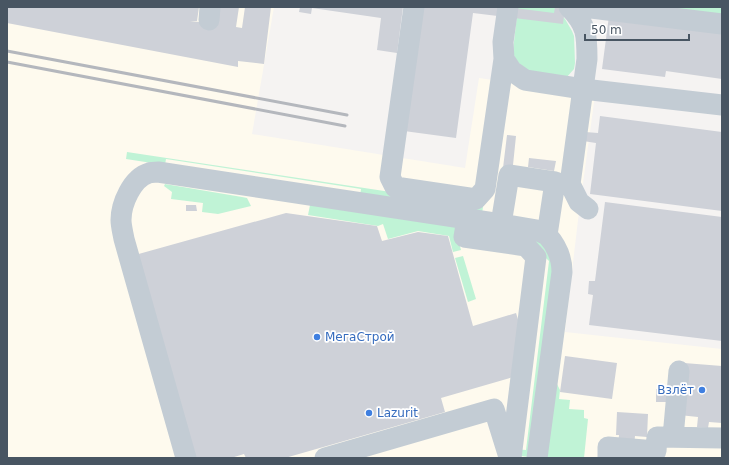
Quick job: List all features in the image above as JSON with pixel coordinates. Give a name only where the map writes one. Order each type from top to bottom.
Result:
[{"type":"lane","points":[[414,7],[390,177],[394,187],[476,199],[485,189],[504,59],[503,42],[508,7]]},
{"type":"lane","points":[[569,7],[577,15],[585,29],[587,40],[587,59],[570,184],[579,202],[588,209]]},
{"type":"lane","points":[[583,7],[722,24]]},
{"type":"lane","points":[[504,59],[512,71],[524,80],[583,89],[722,105]]},
{"type":"lane","points":[[186,458],[122,228],[122,210],[132,186],[140,178],[149,173],[166,172],[502,224],[537,230],[547,235],[559,253],[562,272],[538,458]]},
{"type":"lane","points":[[502,224],[509,175],[555,182],[547,235]]},
{"type":"lane","points":[[467,219],[464,237],[526,246],[536,257],[510,458]]},
{"type":"lane","points":[[673,437],[679,371]]},
{"type":"lane","points":[[325,458],[518,402]]},
{"type":"lane","points":[[494,409],[510,458]]},
{"type":"lane","points":[[608,458],[608,447],[655,454],[657,437],[722,438]]},
{"type":"shaded area","points":[[7,7],[274,7],[252,134],[465,168],[479,78],[595,95],[565,332],[722,349],[722,458],[7,458]]},
{"type":"green space","points":[[518,7],[554,7],[565,19],[574,36],[575,63],[574,69],[566,78],[533,75],[515,60],[513,50]]},
{"type":"green space","points":[[660,7],[722,7],[722,15]]},
{"type":"green space","points":[[127,152],[483,206],[482,215],[360,196],[361,189],[166,159],[165,165],[126,159]]},
{"type":"green space","points":[[165,184],[247,198],[251,206],[218,214],[202,212],[203,203],[171,199],[172,192],[164,186]]},
{"type":"green space","points":[[310,205],[455,227],[461,250],[453,252],[449,236],[418,231],[388,239],[383,224],[378,226],[308,215]]},
{"type":"green space","points":[[537,237],[555,260],[530,457],[520,456],[514,449],[526,450],[549,261],[528,241]]},
{"type":"green space","points":[[463,256],[476,299],[468,302],[455,258]]},
{"type":"green space","points":[[557,384],[560,390],[559,399],[570,400],[569,409],[584,410],[584,418],[588,419],[584,458],[544,458]]},
{"type":"building","points":[[7,7],[199,7],[197,21],[190,21],[217,24],[219,7],[239,7],[236,27],[242,28],[245,7],[271,7],[264,64],[238,61],[238,67],[7,23]]},
{"type":"building","points":[[300,7],[403,7],[397,53],[377,50],[381,18],[312,8],[311,14],[299,12]]},
{"type":"building","points":[[421,7],[506,7],[554,13],[555,7],[565,7],[563,24],[473,13],[456,138],[404,131]]},
{"type":"building","points":[[609,16],[722,31],[722,79],[666,71],[665,77],[602,69]]},
{"type":"building","points":[[600,116],[722,132],[722,211],[590,194],[596,143],[583,141],[585,132],[598,133]]},
{"type":"building","points":[[507,135],[516,136],[513,165],[503,168]]},
{"type":"building","points":[[529,158],[556,161],[554,171],[528,167]]},
{"type":"building","points":[[605,202],[722,217],[722,341],[589,325],[593,295],[588,294],[589,281],[595,281]]},
{"type":"building","points":[[186,205],[196,205],[197,211],[186,211]]},
{"type":"building","name":"МегаСтрой","points":[[286,213],[377,226],[382,241],[418,232],[448,236],[473,326],[516,313],[521,329],[513,377],[441,398],[445,412],[285,458],[246,458],[244,454],[231,458],[192,458],[135,255]]},
{"type":"building","points":[[565,356],[617,363],[612,399],[560,392]]},
{"type":"building","name":"Взлёт","points":[[684,363],[722,366],[722,423],[709,422],[708,428],[697,427],[698,417],[679,415]]},
{"type":"building","points":[[656,389],[670,390],[670,402],[656,402]]},
{"type":"building","points":[[617,412],[648,414],[647,437],[635,436],[634,446],[618,445],[619,435],[616,435]]},
{"type":"railway","points":[[7,51],[347,115]]},
{"type":"railway","points":[[7,62],[345,126]]},
{"type":"place","name":"МегаСтрой","points":[[317,337]]},
{"type":"place","name":"Взлёт","points":[[702,390]]},
{"type":"place","name":"Lazurit","points":[[369,413]]}]
